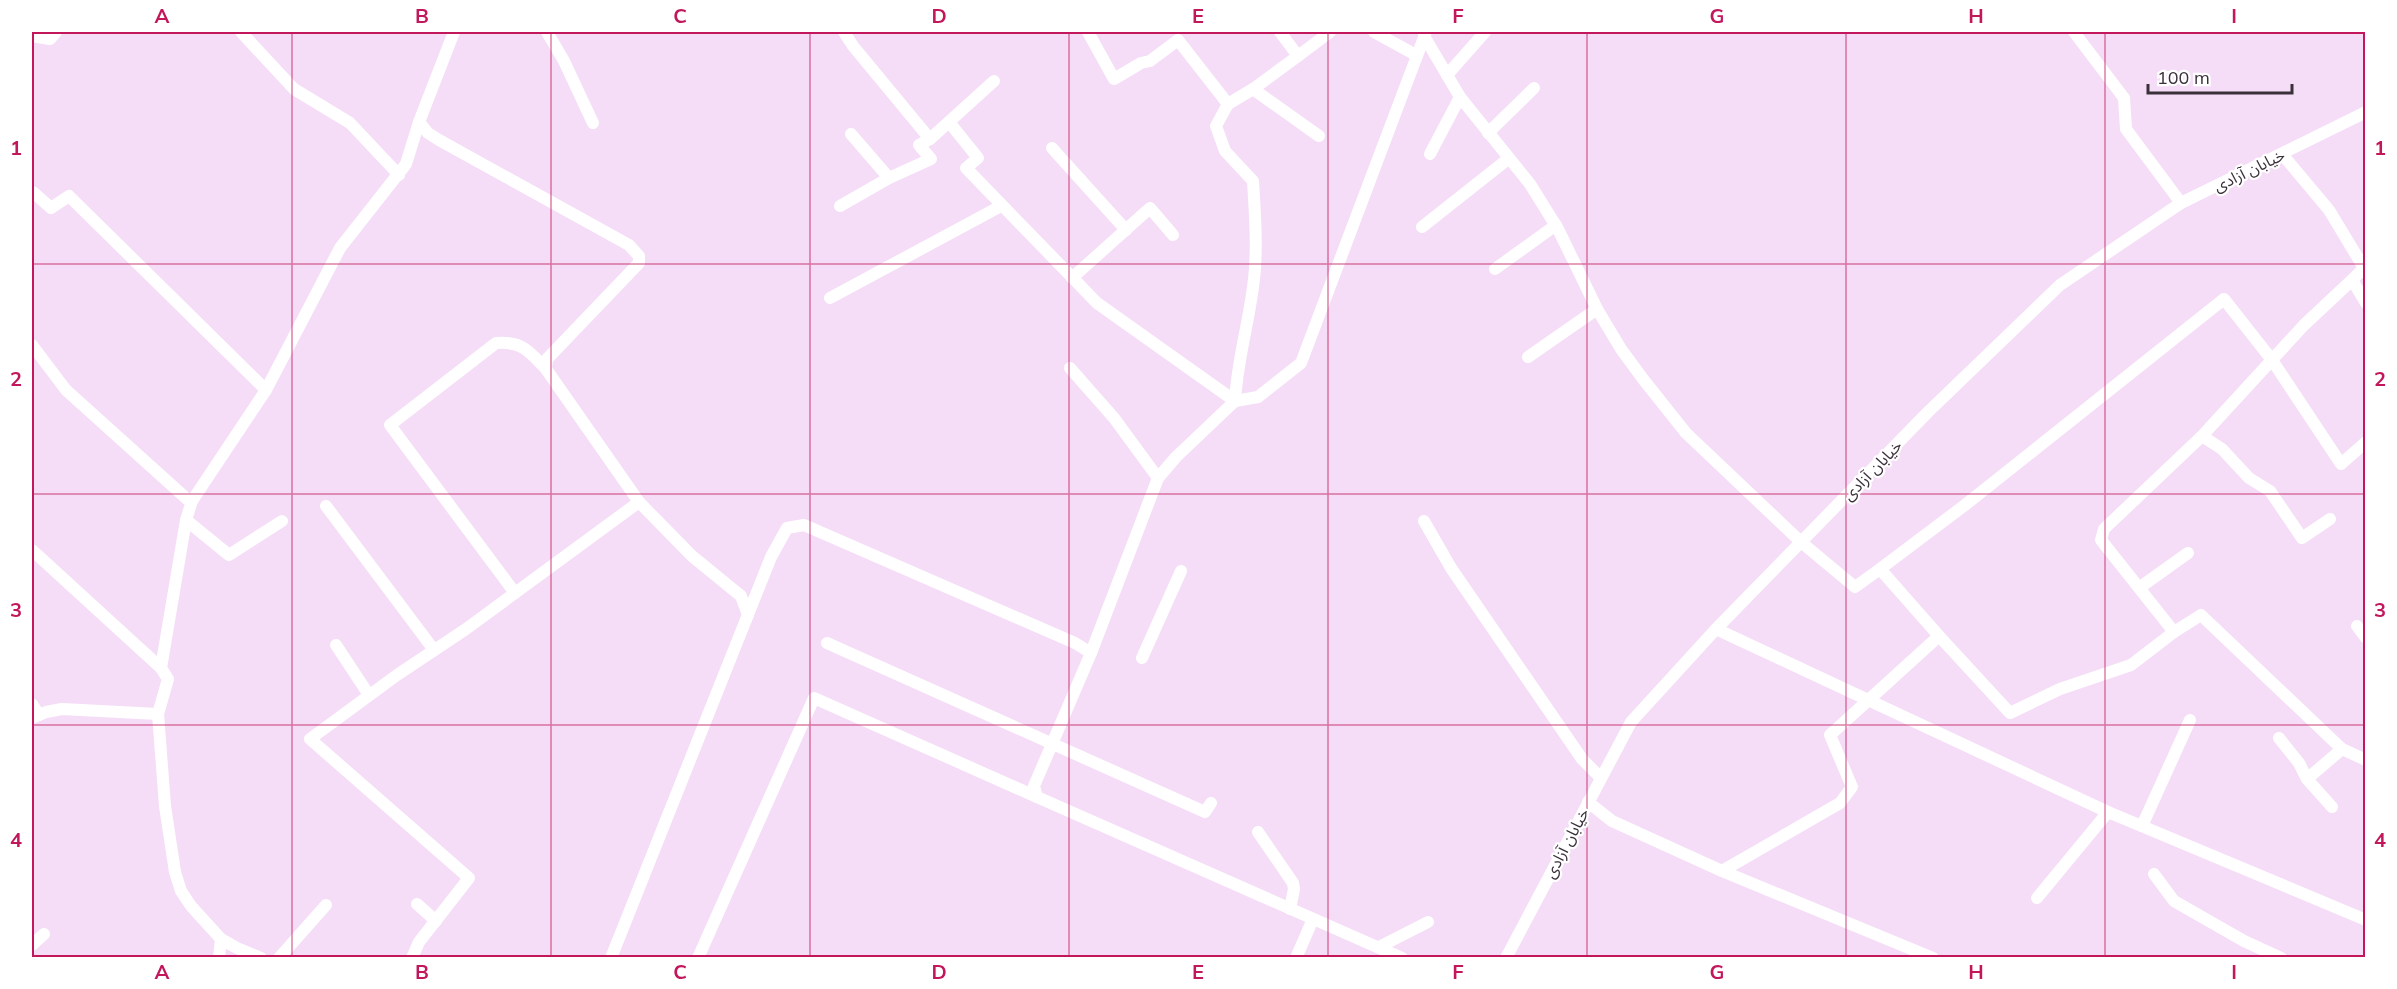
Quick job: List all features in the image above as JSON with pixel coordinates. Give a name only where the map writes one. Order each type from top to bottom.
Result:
[{"type":"street","points":[[32,36],[50,39],[56,32]]},
{"type":"street","points":[[241,32],[294,89],[350,123],[399,175]]},
{"type":"street","points":[[161,668],[186,520],[192,501],[266,390],[340,248],[406,164],[419,122],[454,32]]},
{"type":"street","points":[[547,32],[564,61],[593,123]]},
{"type":"street","points":[[844,32],[930,139]]},
{"type":"street","points":[[1088,32],[1114,79],[1141,63],[1150,61],[1176,36],[1228,104]]},
{"type":"street","points":[[1280,32],[1298,56]]},
{"type":"street","points":[[1235,401],[1240,351],[1254,285],[1253,181],[1225,151],[1216,126],[1228,104],[1330,32]]},
{"type":"street","points":[[1374,32],[1416,55]]},
{"type":"street","points":[[1447,75],[1485,32]]},
{"type":"street","points":[[2074,32],[2124,98],[2126,129],[2181,203]]},
{"type":"street","points":[[1037,797],[1034,786],[1091,653],[1158,478],[1176,457],[1235,401],[1258,397],[1301,363],[1425,34]]},
{"type":"street","points":[[1425,34],[1460,97],[1530,184],[1556,225],[1597,309],[1620,349],[1686,433],[1802,542],[1855,587],[1965,505],[2224,299],[2272,360],[2341,464],[2366,442]]},
{"type":"street","points":[[840,206],[890,178],[931,159],[919,145],[930,139],[994,81]]},
{"type":"street","points":[[1488,133],[1534,88]]},
{"type":"street","points":[[1252,89],[1319,136]]},
{"type":"street","points":[[1430,154],[1460,97]]},
{"type":"street","name":"خیابان آزادی","points":[[1506,957],[1630,722],[1716,629],[1928,412],[2060,285],[2181,203],[2366,112]]},
{"type":"street","points":[[419,122],[428,133],[439,140],[629,245],[639,256],[639,263],[547,359],[546,369]]},
{"type":"street","points":[[949,122],[978,158],[966,168],[1097,303],[1235,401]]},
{"type":"street","points":[[851,134],[890,178]]},
{"type":"street","points":[[410,153],[428,140],[439,140]]},
{"type":"street","points":[[1052,148],[1126,230]]},
{"type":"street","points":[[2174,632],[2101,540],[2104,529],[2202,435],[2304,325],[2365,267],[2329,210],[2282,154]]},
{"type":"street","points":[[1422,227],[1508,159]]},
{"type":"street","points":[[32,193],[51,208],[69,196],[266,390]]},
{"type":"street","points":[[830,298],[1001,206]]},
{"type":"street","points":[[1072,278],[1150,208],[1173,235]]},
{"type":"street","points":[[1495,269],[1556,225]]},
{"type":"street","points":[[2352,280],[2366,303]]},
{"type":"street","points":[[1528,357],[1597,309]]},
{"type":"street","points":[[515,593],[390,425],[496,343],[514,342],[531,353],[546,369],[639,502],[692,556],[741,596],[748,615]]},
{"type":"street","points":[[32,345],[66,390],[187,500],[192,501]]},
{"type":"street","points":[[1070,368],[1114,418],[1158,478]]},
{"type":"street","points":[[2202,435],[2222,449],[2249,478],[2270,491],[2302,538],[2330,519]]},
{"type":"street","points":[[412,957],[419,942],[469,878],[310,739],[639,502]]},
{"type":"street","points":[[326,506],[434,650]]},
{"type":"street","points":[[186,520],[229,555],[282,521]]},
{"type":"street","points":[[1424,520],[1451,568],[1582,759],[1600,777]]},
{"type":"street","points":[[611,957],[758,589],[779,540],[787,528],[804,525],[1075,643],[1091,653]]},
{"type":"street","points":[[32,550],[161,668],[168,679],[158,714],[165,806],[175,872],[186,899],[220,939],[261,957]]},
{"type":"street","points":[[2139,588],[2188,553]]},
{"type":"street","points":[[1880,569],[2010,713],[2060,689],[2131,665],[2174,632],[2201,615],[2342,748],[2366,760]]},
{"type":"street","points":[[1142,658],[1180,571]]},
{"type":"street","points":[[741,596],[758,589]]},
{"type":"street","points":[[2357,626],[2366,638]]},
{"type":"street","points":[[1716,629],[2108,812],[2366,920]]},
{"type":"street","points":[[1722,871],[1839,803],[1847,795],[1852,787],[1830,735],[1939,636]]},
{"type":"street","points":[[827,643],[1205,812],[1211,803]]},
{"type":"street","points":[[336,645],[369,695]]},
{"type":"street","points":[[698,957],[814,699],[1381,951],[1402,957]]},
{"type":"street","points":[[32,704],[35,716],[62,709],[158,714]]},
{"type":"street","points":[[2142,826],[2190,720]]},
{"type":"street","points":[[2279,738],[2299,763],[2307,780],[2332,807]]},
{"type":"street","points":[[2307,780],[2342,748]]},
{"type":"street","points":[[1588,802],[1612,821],[1722,871],[1933,957]]},
{"type":"street","points":[[2037,898],[2108,812]]},
{"type":"street","points":[[1258,832],[1293,883],[1290,909]]},
{"type":"street","points":[[2154,874],[2174,901],[2244,941],[2281,957]]},
{"type":"street","points":[[417,904],[436,921]]},
{"type":"street","points":[[279,957],[326,905]]},
{"type":"street","points":[[1296,957],[1313,919]]},
{"type":"street","points":[[1381,951],[1428,922]]},
{"type":"street","points":[[32,945],[44,934]]},
{"type":"street","points":[[219,957],[220,939]]}]
